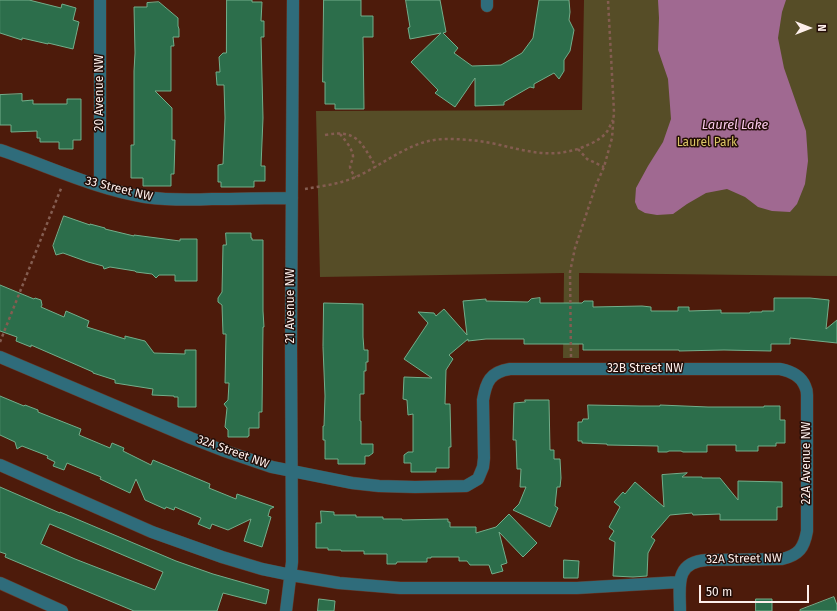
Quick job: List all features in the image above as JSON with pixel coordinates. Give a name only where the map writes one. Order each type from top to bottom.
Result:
[{"type":"street","name":"20 Avenue NW","points":[[100,0],[100,186]]},
{"type":"street","name":"21 Avenue NW","points":[[286,611],[292,547],[291,344],[293,0]]},
{"type":"street","name":"33 Street NW","points":[[0,150],[100,186],[159,199],[187,200],[292,194]]},
{"type":"street","name":"32A Street NW","points":[[0,357],[222,450],[272,467],[352,483],[378,486],[429,488],[458,487],[466,486],[478,479]]},
{"type":"street","name":"32B Street NW","points":[[478,479],[483,468],[484,458],[483,400],[485,390],[491,376],[497,372],[510,369],[780,369],[789,371],[799,378]]},
{"type":"street","name":"22A Avenue NW","points":[[799,378],[805,385],[808,396],[807,531],[801,549]]},
{"type":"street","points":[[0,465],[152,532],[222,557],[262,569],[339,583],[400,588],[577,588],[680,582],[680,611]]},
{"type":"street","name":"32A Street NW","points":[[680,582],[680,576],[685,568],[698,560],[782,559],[789,558],[801,549]]},
{"type":"street","points":[[0,583],[62,611]]},
{"type":"path","points":[[571,370],[570,272],[575,248],[596,185],[604,167],[612,138],[614,104],[608,0]]},
{"type":"path","points":[[292,194],[305,188],[335,183],[356,177],[409,147],[425,142],[443,139],[463,139],[491,143],[521,151],[564,153],[595,142],[604,135],[613,120]]},
{"type":"path","points":[[340,134],[352,153],[353,158],[350,166],[356,177]]},
{"type":"path","points":[[325,135],[352,135],[367,151],[376,167]]},
{"type":"path","points":[[578,149],[587,159],[604,167]]},
{"type":"path","points":[[0,342],[66,175]]},
{"type":"green space","name":"Laurel Park","points":[[584,0],[837,0],[837,276],[579,273],[579,358],[563,358],[564,273],[320,277],[316,111],[582,110]]},
{"type":"water","name":"Laurel Lake","points":[[658,0],[786,0],[782,12],[778,38],[784,68],[806,131],[808,161],[805,184],[797,204],[790,212],[772,211],[758,207],[745,197],[727,189],[706,193],[673,214],[657,215],[645,213],[638,209],[635,202],[636,188],[663,142],[671,119],[668,79],[658,50]]},
{"type":"building","points":[[0,0],[29,0],[61,8],[62,4],[76,8],[73,20],[79,22],[73,49],[22,38],[22,40],[0,33]]},
{"type":"building","points":[[227,0],[252,0],[252,2],[262,2],[261,21],[264,21],[264,37],[261,37],[263,118],[261,166],[265,166],[265,181],[254,181],[254,187],[221,187],[221,182],[218,182],[218,165],[223,164],[225,118],[224,85],[217,85],[216,72],[220,72],[219,57],[223,53],[226,53]]},
{"type":"building","points":[[324,0],[361,0],[361,16],[373,16],[373,37],[363,37],[364,109],[335,109],[335,104],[325,104],[325,82],[323,82]]},
{"type":"building","points":[[406,0],[440,0],[446,32],[443,33],[458,48],[454,53],[472,66],[501,65],[522,53],[533,38],[539,0],[569,0],[569,20],[574,30],[570,51],[564,60],[564,71],[559,79],[554,73],[534,84],[534,88],[530,87],[504,102],[504,105],[475,106],[475,78],[455,107],[435,93],[438,90],[411,62],[441,33],[410,39],[408,28],[410,27]]},
{"type":"building","points":[[159,2],[178,18],[179,29],[179,37],[173,37],[174,46],[171,46],[171,91],[155,91],[172,108],[172,140],[175,140],[174,174],[171,174],[171,186],[143,186],[143,178],[131,178],[131,145],[134,145],[134,7],[147,7],[147,3]]},
{"type":"building","points":[[22,94],[22,101],[33,100],[33,104],[67,104],[67,99],[81,99],[81,140],[73,140],[73,149],[59,149],[59,142],[40,142],[40,138],[37,138],[37,131],[11,132],[11,125],[0,125],[0,95]]},
{"type":"building","points":[[64,216],[90,225],[134,236],[180,241],[180,239],[197,239],[197,281],[175,281],[175,275],[159,275],[156,278],[152,274],[135,271],[110,267],[104,269],[103,266],[63,253],[56,255],[53,246]]},
{"type":"building","points":[[226,233],[251,233],[252,240],[263,240],[264,327],[262,412],[259,412],[259,428],[249,428],[248,437],[228,437],[228,430],[225,427],[227,408],[224,404],[228,400],[229,383],[225,383],[226,334],[223,334],[222,305],[218,302],[218,298],[222,292],[223,245],[226,245]]},
{"type":"building","points":[[0,285],[34,299],[41,300],[41,307],[64,317],[66,311],[89,321],[87,327],[125,339],[125,336],[145,341],[154,353],[185,354],[185,350],[196,350],[196,407],[178,407],[178,397],[152,395],[153,389],[115,383],[115,380],[93,373],[31,345],[31,347],[16,341],[17,337],[0,331]]},
{"type":"building","points":[[540,298],[540,303],[582,303],[584,301],[593,301],[593,307],[642,306],[651,307],[651,311],[678,311],[678,307],[689,307],[689,311],[721,310],[721,313],[774,311],[774,298],[810,298],[829,300],[826,329],[837,320],[837,343],[790,338],[790,344],[771,344],[771,351],[583,350],[583,344],[524,344],[524,339],[486,339],[468,341],[468,339],[449,355],[453,359],[446,370],[445,404],[450,404],[451,447],[449,447],[449,468],[436,468],[436,472],[411,472],[411,463],[404,463],[404,455],[408,452],[413,452],[413,414],[408,415],[407,400],[403,399],[404,377],[432,378],[404,359],[428,323],[418,312],[434,313],[436,316],[444,309],[467,335],[463,301],[486,299],[486,301],[528,302],[531,299]]},
{"type":"building","points":[[324,303],[363,304],[364,350],[368,350],[368,362],[366,362],[366,371],[364,371],[364,394],[360,394],[361,444],[373,444],[373,453],[369,456],[365,456],[365,464],[338,464],[338,459],[325,459],[325,440],[323,440],[325,396],[323,347]]},
{"type":"building","points":[[0,396],[38,410],[38,412],[81,429],[79,435],[110,448],[112,443],[124,448],[123,451],[151,465],[153,460],[210,484],[209,488],[236,499],[237,494],[274,507],[270,509],[268,516],[271,517],[262,547],[244,541],[251,519],[228,530],[212,524],[210,529],[198,524],[201,518],[175,507],[174,510],[166,507],[165,509],[145,500],[136,479],[130,493],[100,479],[101,477],[67,463],[64,470],[53,466],[55,462],[47,458],[48,456],[22,446],[17,449],[15,442],[0,435]]},
{"type":"building","points":[[525,400],[549,400],[550,450],[554,450],[554,459],[560,459],[561,478],[560,487],[557,487],[555,506],[558,508],[550,527],[513,510],[519,504],[526,487],[520,487],[521,469],[517,469],[516,440],[513,440],[514,403],[525,402]]},
{"type":"building","points":[[588,405],[708,407],[780,406],[780,420],[785,420],[785,443],[776,443],[776,446],[758,446],[758,451],[736,451],[736,445],[707,445],[707,452],[658,452],[658,446],[582,443],[582,441],[578,441],[578,422],[582,422],[583,419],[588,419]]},
{"type":"building","points":[[687,473],[682,477],[720,478],[738,500],[738,481],[782,482],[782,507],[777,507],[777,520],[720,520],[720,514],[693,515],[692,513],[670,515],[651,537],[655,540],[648,553],[647,576],[613,576],[615,542],[609,539],[614,531],[609,527],[620,507],[614,502],[623,492],[625,494],[635,482],[664,507],[662,475]]},
{"type":"building","points":[[0,487],[176,561],[213,574],[269,590],[266,604],[223,593],[217,611],[134,611],[5,557],[6,554],[0,552]],"holes":[[[50,524],[163,572],[155,590],[41,544]]]},
{"type":"building","points":[[321,511],[334,512],[334,515],[383,517],[383,519],[448,519],[448,522],[450,522],[450,527],[476,527],[476,533],[496,527],[509,514],[537,543],[523,557],[499,532],[507,563],[501,565],[503,571],[492,574],[489,565],[470,565],[467,561],[459,561],[459,557],[431,557],[427,558],[427,562],[397,562],[396,564],[387,564],[387,554],[364,554],[364,551],[341,551],[328,550],[328,548],[316,548],[316,523],[321,523]]},
{"type":"building","points":[[564,560],[579,561],[578,578],[564,578]]},
{"type":"building","points":[[834,597],[837,605],[837,611],[800,611],[800,610]]},
{"type":"building","points":[[319,599],[335,601],[334,611],[318,611]]},
{"type":"building","points":[[756,599],[772,599],[772,611],[756,611]]}]
